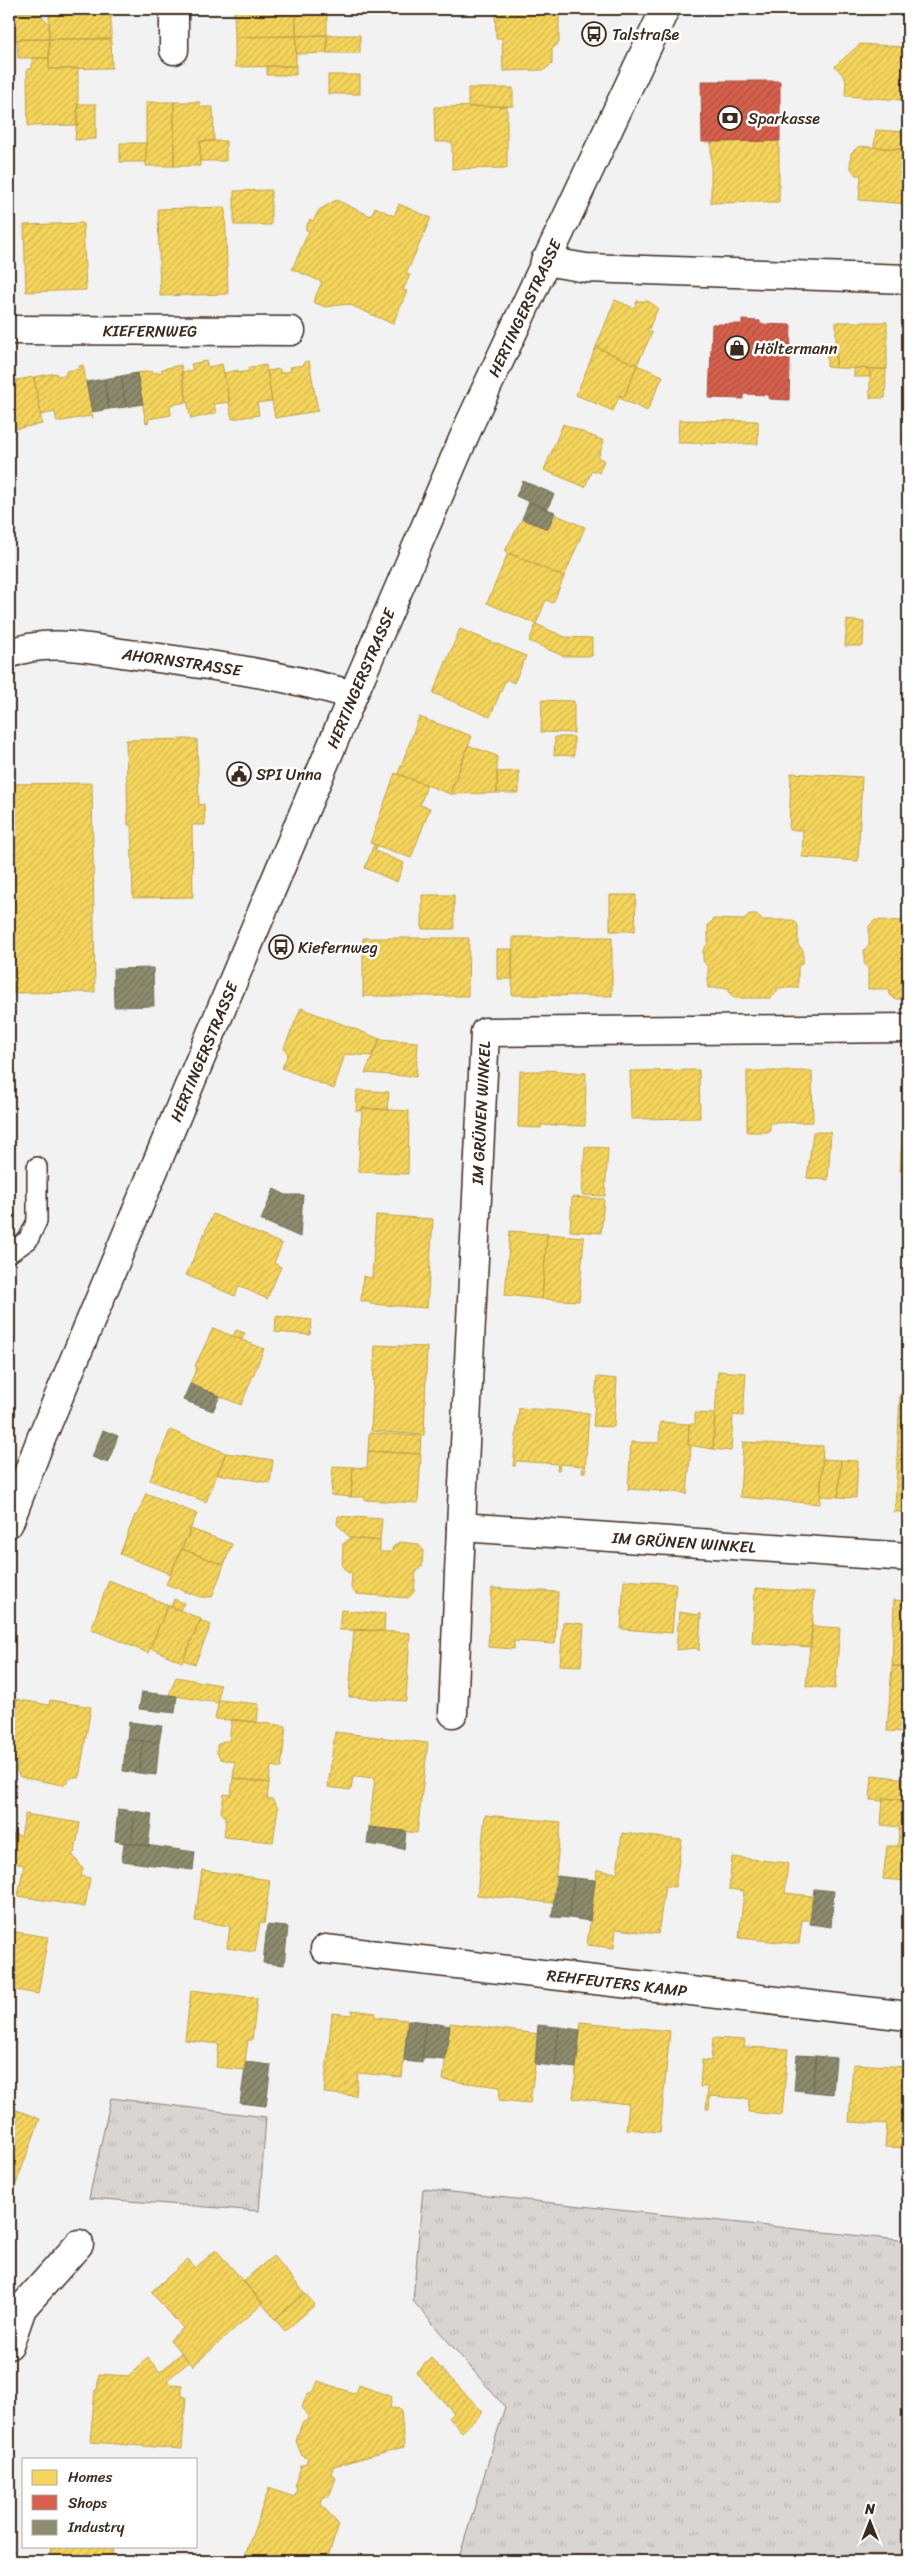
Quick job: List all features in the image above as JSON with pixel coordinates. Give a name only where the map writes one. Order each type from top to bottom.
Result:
[{"type":"street","points":[[174,9],[174,50]]},
{"type":"street","name":"HERTINGERSTRASSE","points":[[9,1523],[44,1430],[353,695],[466,432],[665,9]]},
{"type":"street","points":[[545,261],[586,268],[908,279]]},
{"type":"street","name":"KIEFERNWEG","points":[[9,330],[291,332]]},
{"type":"street","name":"AHORNSTRASSE","points":[[9,654],[57,645],[250,670],[301,680],[353,695]]},
{"type":"street","name":"IM GRÜNEN WINKEL","points":[[453,1713],[485,1032],[908,1028]]},
{"type":"street","name":"IM GRÜNEN WINKEL","points":[[461,1527],[908,1557]]},
{"type":"street","name":"REHFEUTERS KAMP","points":[[325,1949],[908,2016]]},
{"type":"street","points":[[9,2345],[22,2308],[79,2244]]},
{"type":"lane","points":[[9,1253],[28,1240],[36,1222],[36,1167]]},
{"type":"green space","points":[[111,2098],[266,2117],[259,2211],[89,2198]]},
{"type":"green space","points":[[423,2189],[908,2241],[908,2561],[458,2561],[505,2407],[413,2301]]},
{"type":"building: Homes","points":[[295,9],[296,36],[235,37],[234,11]]},
{"type":"building: Homes","points":[[333,9],[376,9],[376,12],[333,12]]},
{"type":"building: Homes","points":[[559,9],[559,43],[552,49],[552,64],[544,70],[503,71],[502,38],[496,38],[495,10]]},
{"type":"building: Homes","points":[[49,11],[111,11],[111,39],[49,39]]},
{"type":"building: Homes","points":[[296,11],[327,11],[327,35],[296,36]]},
{"type":"building: Homes","points":[[37,12],[49,23],[49,39],[9,40],[9,13]]},
{"type":"building: Homes","points":[[327,35],[327,53],[296,54],[296,36]]},
{"type":"building: Homes","points":[[327,35],[360,35],[360,53],[327,53]]},
{"type":"building: Homes","points":[[296,36],[296,66],[235,67],[235,37]]},
{"type":"building: Homes","points":[[17,39],[49,39],[49,58],[18,58]]},
{"type":"building: Homes","points":[[49,39],[111,39],[112,68],[49,69]]},
{"type":"building: Homes","points":[[860,44],[904,47],[901,100],[845,96],[846,79],[835,66]]},
{"type":"building: Homes","points":[[32,58],[49,58],[49,69],[78,69],[78,125],[28,126],[27,69],[32,69]]},
{"type":"building: Homes","points":[[267,66],[296,66],[296,75],[267,75]]},
{"type":"building: Homes","points":[[328,75],[360,75],[360,94],[328,94]]},
{"type":"building: Homes","points":[[468,88],[513,88],[513,106],[468,107]]},
{"type":"building: Homes","points":[[146,102],[174,102],[174,166],[146,166]]},
{"type":"building: Homes","points":[[174,102],[200,102],[200,107],[213,107],[214,141],[200,141],[200,166],[174,166]]},
{"type":"building: Homes","points":[[78,104],[96,104],[96,139],[75,140]]},
{"type":"building: Homes","points":[[507,106],[507,168],[452,169],[452,142],[435,142],[434,107]]},
{"type":"building: Homes","points":[[876,130],[908,132],[908,150],[874,147]]},
{"type":"building: Homes","points":[[200,141],[226,141],[226,161],[200,161]]},
{"type":"building: Homes","points":[[779,141],[779,202],[711,203],[711,142]]},
{"type":"building: Homes","points":[[120,143],[146,143],[146,162],[120,162]]},
{"type":"building: Homes","points":[[859,146],[908,150],[908,204],[859,200],[861,175],[856,175],[850,167],[851,153]]},
{"type":"building: Homes","points":[[271,190],[271,225],[234,225],[234,191]]},
{"type":"building: Homes","points":[[336,200],[371,216],[375,207],[394,216],[399,204],[431,218],[406,274],[410,275],[403,290],[407,291],[393,324],[348,304],[325,307],[313,302],[322,282],[292,269],[309,231],[305,229],[310,219],[313,221],[319,210]]},
{"type":"building: Homes","points":[[225,207],[228,294],[160,296],[158,209]]},
{"type":"building: Homes","points":[[83,223],[86,290],[26,292],[24,225]]},
{"type":"building: Homes","points":[[615,300],[634,308],[637,301],[648,301],[658,308],[648,331],[652,333],[637,365],[596,347]]},
{"type":"building: Homes","points":[[836,322],[887,322],[887,369],[836,368]]},
{"type":"building: Homes","points":[[827,345],[836,345],[836,368],[827,367]]},
{"type":"building: Homes","points":[[596,347],[637,365],[624,397],[620,395],[613,411],[576,395]]},
{"type":"building: Homes","points":[[206,361],[208,367],[222,364],[230,402],[214,404],[216,413],[191,419],[181,372],[193,370],[191,364]]},
{"type":"building: Homes","points":[[309,361],[318,411],[275,418],[267,371],[280,369],[280,373],[291,371],[290,367],[304,365],[304,362]]},
{"type":"building: Homes","points":[[83,365],[93,419],[90,416],[57,422],[55,412],[41,415],[34,377],[56,373],[57,376],[66,375],[66,371],[80,369],[79,366]]},
{"type":"building: Homes","points":[[181,365],[187,402],[170,405],[171,415],[148,419],[149,422],[146,423],[137,373],[162,372],[162,369]]},
{"type":"building: Homes","points":[[266,365],[272,401],[257,403],[259,415],[232,419],[224,373],[238,370],[238,373],[249,371],[248,368]]},
{"type":"building: Homes","points":[[637,365],[663,376],[647,411],[619,398],[620,395],[624,397]]},
{"type":"building: Homes","points":[[854,368],[870,369],[870,377],[854,377]]},
{"type":"building: Homes","points":[[870,369],[886,369],[885,398],[870,398]]},
{"type":"building: Homes","points":[[34,377],[42,424],[9,430],[9,385],[17,383],[16,380]]},
{"type":"building: Homes","points":[[679,420],[758,421],[758,444],[678,443]]},
{"type":"building: Homes","points":[[563,424],[604,441],[598,458],[604,460],[599,473],[592,470],[585,487],[544,470]]},
{"type":"building: Homes","points":[[903,430],[908,431],[908,450],[903,450]]},
{"type":"building: Homes","points":[[554,514],[585,527],[564,577],[505,551],[522,519],[548,529]]},
{"type":"building: Homes","points":[[508,553],[564,577],[553,603],[546,600],[536,624],[487,603]]},
{"type":"building: Homes","points":[[847,620],[864,622],[863,646],[845,646]]},
{"type":"building: Homes","points":[[536,624],[565,637],[592,638],[592,656],[563,656],[529,641]]},
{"type":"building: Homes","points":[[460,629],[526,656],[514,683],[506,679],[490,717],[433,693]]},
{"type":"building: Homes","points":[[542,700],[574,701],[574,733],[541,732]]},
{"type":"building: Homes","points":[[419,717],[472,736],[450,794],[398,774]]},
{"type":"building: Homes","points":[[555,737],[574,737],[574,756],[554,755]]},
{"type":"building: Homes","points":[[197,739],[199,805],[204,804],[205,825],[192,825],[193,897],[133,898],[131,825],[128,825],[126,740]]},
{"type":"building: Homes","points":[[468,745],[497,756],[497,793],[450,794]]},
{"type":"building: Homes","points":[[519,771],[519,793],[497,793],[497,772]]},
{"type":"building: Homes","points":[[395,773],[427,785],[420,805],[430,808],[411,858],[370,843]]},
{"type":"building: Homes","points":[[791,773],[862,777],[858,861],[802,857],[803,830],[789,830]]},
{"type":"building: Homes","points":[[92,783],[95,992],[9,993],[9,784]]},
{"type":"building: Homes","points":[[374,844],[377,846],[375,851],[404,863],[397,882],[365,868]]},
{"type":"building: Homes","points":[[422,895],[454,895],[454,929],[422,929]]},
{"type":"building: Homes","points":[[610,895],[636,895],[635,931],[610,931]]},
{"type":"building: Homes","points":[[749,914],[757,914],[763,920],[793,920],[798,925],[798,945],[803,950],[803,962],[798,967],[798,988],[777,988],[777,992],[771,998],[734,998],[729,992],[729,988],[708,988],[708,967],[703,961],[703,950],[708,944],[708,925],[714,919],[744,920]]},
{"type":"building: Homes","points":[[908,917],[908,999],[895,999],[889,994],[889,989],[868,989],[868,968],[864,963],[864,950],[869,946],[869,926],[875,920],[904,921]]},
{"type":"building: Homes","points":[[513,937],[612,937],[612,996],[512,995]]},
{"type":"building: Homes","points":[[363,938],[469,938],[468,996],[363,996]]},
{"type":"building: Homes","points":[[497,949],[512,949],[512,979],[497,979]]},
{"type":"building: Homes","points":[[301,1008],[380,1039],[372,1056],[345,1054],[334,1089],[282,1068],[288,1054],[284,1048]]},
{"type":"building: Homes","points":[[380,1039],[418,1042],[416,1077],[365,1073]]},
{"type":"building: Homes","points":[[546,1070],[586,1073],[585,1126],[541,1125],[541,1128],[518,1127],[520,1071]]},
{"type":"building: Homes","points":[[699,1070],[700,1118],[631,1119],[630,1071]]},
{"type":"building: Homes","points":[[747,1071],[812,1071],[813,1122],[770,1123],[770,1132],[747,1132]]},
{"type":"building: Homes","points":[[906,1073],[908,1073],[908,1172],[900,1171]]},
{"type":"building: Homes","points":[[357,1090],[389,1092],[387,1110],[362,1108],[361,1111],[356,1111]]},
{"type":"building: Homes","points":[[362,1108],[409,1111],[408,1174],[358,1172]]},
{"type":"building: Homes","points":[[813,1132],[831,1132],[828,1180],[807,1178]]},
{"type":"building: Homes","points":[[585,1147],[608,1148],[605,1196],[582,1195]]},
{"type":"building: Homes","points":[[572,1197],[604,1199],[601,1233],[570,1231]]},
{"type":"building: Homes","points":[[213,1214],[282,1244],[274,1263],[281,1267],[267,1299],[239,1286],[235,1296],[186,1275]]},
{"type":"building: Homes","points":[[376,1215],[433,1219],[427,1308],[370,1304],[370,1301],[361,1301],[363,1276],[372,1278]]},
{"type":"building: Homes","points":[[510,1231],[547,1234],[542,1299],[505,1295]]},
{"type":"building: Homes","points":[[547,1234],[584,1237],[579,1301],[542,1299]]},
{"type":"building: Homes","points":[[908,1269],[908,1328],[906,1328]]},
{"type":"building: Homes","points":[[276,1316],[312,1320],[310,1335],[275,1332]]},
{"type":"building: Homes","points":[[213,1328],[264,1349],[241,1405],[190,1384],[197,1367],[195,1366]]},
{"type":"building: Homes","points":[[236,1330],[245,1333],[242,1339],[233,1336]]},
{"type":"building: Homes","points":[[375,1345],[427,1347],[424,1435],[371,1431]]},
{"type":"building: Homes","points":[[718,1371],[746,1373],[743,1416],[733,1415],[731,1451],[713,1449]]},
{"type":"building: Homes","points":[[597,1377],[617,1379],[614,1427],[593,1426]]},
{"type":"building: Homes","points":[[900,1394],[908,1395],[908,1512],[893,1512],[895,1508]]},
{"type":"building: Homes","points":[[519,1408],[589,1413],[585,1472],[582,1472],[583,1466],[560,1464],[559,1470],[557,1470],[558,1464],[516,1461],[515,1466],[513,1466]]},
{"type":"building: Homes","points":[[695,1413],[715,1414],[713,1449],[688,1445],[689,1424],[695,1424]]},
{"type":"building: Homes","points":[[660,1422],[689,1424],[688,1445],[691,1446],[687,1495],[684,1493],[661,1491],[661,1493],[659,1491],[630,1489],[628,1491],[631,1442],[659,1443]]},
{"type":"building: Homes","points":[[170,1430],[226,1453],[206,1502],[150,1480]]},
{"type":"building: Homes","points":[[369,1433],[421,1436],[420,1454],[368,1451]]},
{"type":"building: Homes","points":[[743,1442],[823,1446],[820,1504],[740,1497]]},
{"type":"building: Homes","points":[[368,1451],[421,1454],[418,1503],[365,1500],[365,1497],[351,1497],[353,1467],[367,1468]]},
{"type":"building: Homes","points":[[226,1453],[273,1460],[270,1483],[217,1474]]},
{"type":"building: Homes","points":[[823,1459],[841,1460],[838,1497],[820,1496]]},
{"type":"building: Homes","points":[[841,1460],[858,1461],[856,1498],[838,1497]]},
{"type":"building: Homes","points":[[333,1466],[353,1467],[351,1497],[331,1495]]},
{"type":"building: Homes","points":[[146,1493],[197,1514],[170,1574],[120,1554]]},
{"type":"building: Homes","points":[[338,1516],[382,1519],[380,1541],[350,1538],[337,1524]]},
{"type":"building: Homes","points":[[191,1529],[232,1544],[224,1565],[182,1549]]},
{"type":"building: Homes","points":[[350,1538],[380,1541],[380,1552],[392,1552],[392,1548],[399,1542],[418,1544],[423,1550],[422,1566],[416,1571],[414,1592],[408,1598],[356,1594],[351,1588],[352,1573],[347,1572],[342,1566],[343,1544]]},
{"type":"building: Homes","points":[[182,1549],[224,1565],[212,1597],[200,1597],[166,1584]]},
{"type":"building: Homes","points":[[109,1580],[168,1605],[148,1653],[91,1629]]},
{"type":"building: Homes","points":[[624,1580],[676,1584],[672,1633],[621,1629]]},
{"type":"building: Homes","points":[[492,1588],[558,1592],[555,1644],[514,1641],[514,1649],[488,1647]]},
{"type":"building: Homes","points":[[755,1588],[814,1592],[811,1647],[752,1643]]},
{"type":"building: Homes","points":[[174,1599],[184,1603],[180,1610],[171,1607]]},
{"type":"building: Homes","points":[[894,1600],[908,1601],[908,1666],[892,1666]]},
{"type":"building: Homes","points":[[168,1605],[201,1619],[182,1662],[150,1648]]},
{"type":"building: Homes","points":[[341,1610],[385,1614],[384,1631],[339,1630]]},
{"type":"building: Homes","points":[[679,1612],[698,1615],[701,1613],[699,1651],[696,1648],[676,1650]]},
{"type":"building: Homes","points":[[200,1620],[211,1625],[195,1664],[183,1660]]},
{"type":"building: Homes","points":[[563,1622],[584,1624],[581,1666],[560,1665]]},
{"type":"building: Homes","points":[[812,1626],[840,1628],[835,1689],[806,1686]]},
{"type":"building: Homes","points":[[354,1629],[410,1633],[406,1701],[349,1697]]},
{"type":"building: Homes","points":[[892,1666],[908,1666],[908,1732],[887,1731]]},
{"type":"building: Homes","points":[[176,1677],[220,1685],[218,1703],[169,1695]]},
{"type":"building: Homes","points":[[9,1698],[49,1705],[50,1700],[91,1707],[79,1778],[73,1777],[63,1785],[20,1777],[16,1770],[18,1762],[9,1760]]},
{"type":"building: Homes","points":[[219,1700],[259,1704],[257,1722],[215,1719]]},
{"type":"building: Homes","points":[[232,1719],[286,1726],[281,1768],[271,1766],[269,1783],[233,1778],[235,1762],[221,1759],[217,1753],[217,1745],[223,1741],[229,1741]]},
{"type":"building: Homes","points":[[335,1732],[428,1743],[417,1833],[369,1827],[375,1778],[353,1776],[351,1790],[328,1787]]},
{"type":"building: Homes","points":[[872,1775],[907,1779],[905,1800],[883,1798],[883,1801],[870,1800]]},
{"type":"building: Homes","points":[[233,1778],[269,1783],[267,1799],[272,1799],[278,1808],[273,1842],[224,1837],[226,1818],[221,1812],[224,1794],[231,1795]]},
{"type":"building: Homes","points":[[883,1798],[908,1801],[908,1881],[883,1879],[887,1846],[898,1846],[899,1827],[881,1825]]},
{"type":"building: Homes","points":[[25,1814],[80,1823],[75,1852],[72,1854],[83,1869],[81,1876],[90,1878],[85,1907],[18,1896],[24,1865],[9,1862],[9,1860],[13,1834],[21,1836]]},
{"type":"building: Homes","points":[[485,1815],[561,1822],[553,1903],[477,1895]]},
{"type":"building: Homes","points":[[622,1833],[682,1840],[675,1887],[665,1886],[658,1934],[616,1929],[614,1948],[587,1945],[597,1870],[617,1873]]},
{"type":"building: Homes","points":[[732,1857],[788,1863],[785,1893],[812,1896],[810,1920],[802,1920],[799,1944],[739,1938],[744,1891],[729,1889]]},
{"type":"building: Homes","points":[[202,1870],[270,1880],[264,1924],[260,1922],[255,1952],[227,1948],[230,1926],[195,1921]]},
{"type":"building: Homes","points":[[9,1931],[48,1937],[38,1994],[9,1989]]},
{"type":"building: Homes","points":[[191,1990],[257,1998],[252,2040],[248,2040],[244,2070],[216,2067],[219,2044],[185,2040]]},
{"type":"building: Homes","points":[[352,2010],[376,2013],[375,2017],[408,2020],[402,2077],[358,2073],[356,2096],[324,2093],[332,2013],[352,2015]]},
{"type":"building: Homes","points":[[581,2022],[670,2031],[660,2132],[626,2129],[629,2104],[573,2098]]},
{"type":"building: Homes","points":[[450,2023],[539,2034],[530,2103],[499,2100],[500,2087],[443,2080]]},
{"type":"building: Homes","points":[[713,2038],[745,2040],[744,2047],[788,2049],[782,2115],[748,2112],[749,2099],[710,2096],[709,2109],[706,2109],[708,2087],[700,2087],[702,2060],[711,2061]]},
{"type":"building: Homes","points":[[853,2064],[908,2067],[908,2148],[885,2147],[887,2124],[849,2122]]},
{"type":"building: Homes","points":[[9,2107],[40,2119],[9,2203]]},
{"type":"building: Homes","points":[[216,2250],[263,2303],[193,2366],[170,2340],[183,2328],[151,2292],[188,2259],[195,2268]]},
{"type":"building: Homes","points":[[273,2256],[305,2293],[275,2319],[243,2281]]},
{"type":"building: Homes","points":[[305,2293],[315,2305],[285,2331],[275,2319]]},
{"type":"building: Homes","points":[[181,2353],[189,2362],[167,2380],[171,2384],[182,2385],[182,2396],[186,2397],[182,2449],[90,2442],[95,2390],[97,2390],[99,2374],[128,2376],[148,2358],[160,2372]]},
{"type":"building: Homes","points":[[431,2358],[483,2412],[462,2432],[449,2418],[454,2413],[416,2372]]},
{"type":"building: Homes","points":[[318,2381],[356,2394],[359,2385],[392,2397],[390,2408],[401,2409],[404,2447],[334,2466],[331,2473],[336,2478],[329,2497],[323,2497],[321,2504],[339,2525],[328,2556],[331,2556],[333,2561],[243,2561],[269,2488],[294,2497],[297,2489],[295,2484],[301,2466],[306,2464],[308,2458],[302,2456],[296,2441],[302,2423],[309,2419],[302,2407],[307,2394],[314,2391]]},
{"type":"building: Homes","points":[[51,2548],[113,2548],[112,2561],[58,2561],[50,2553]]},
{"type":"building: Shops","points":[[701,81],[780,81],[780,141],[702,142]]},
{"type":"building: Shops","points":[[742,320],[760,321],[760,324],[791,325],[789,400],[769,399],[769,395],[744,394],[743,399],[709,398],[712,324],[742,324]]},
{"type":"building: Industry","points":[[137,373],[143,404],[126,407],[121,376]]},
{"type":"building: Industry","points":[[121,376],[126,407],[109,409],[104,379]]},
{"type":"building: Industry","points":[[104,379],[109,409],[92,412],[86,382]]},
{"type":"building: Industry","points":[[523,481],[554,494],[547,510],[516,496]]},
{"type":"building: Industry","points":[[529,502],[555,512],[548,529],[522,519]]},
{"type":"building: Industry","points":[[153,968],[154,1006],[114,1007],[113,969]]},
{"type":"building: Industry","points":[[274,1189],[286,1195],[303,1195],[300,1237],[261,1220]]},
{"type":"building: Industry","points":[[908,1360],[908,1395],[905,1394]]},
{"type":"building: Industry","points":[[190,1384],[220,1396],[213,1411],[183,1400]]},
{"type":"building: Industry","points":[[103,1430],[118,1436],[108,1463],[92,1457]]},
{"type":"building: Industry","points":[[142,1692],[177,1696],[175,1713],[139,1709]]},
{"type":"building: Industry","points":[[129,1722],[162,1726],[159,1743],[127,1739]]},
{"type":"building: Industry","points":[[126,1739],[143,1741],[139,1773],[123,1771]]},
{"type":"building: Industry","points":[[143,1741],[159,1743],[156,1775],[139,1773]]},
{"type":"building: Industry","points":[[118,1809],[135,1811],[131,1844],[115,1841]]},
{"type":"building: Industry","points":[[135,1811],[152,1814],[148,1846],[131,1844]]},
{"type":"building: Industry","points":[[369,1827],[406,1831],[404,1849],[367,1844]]},
{"type":"building: Industry","points":[[124,1842],[195,1852],[193,1870],[122,1861]]},
{"type":"building: Industry","points":[[557,1876],[574,1878],[569,1918],[552,1917]]},
{"type":"building: Industry","points":[[574,1878],[595,1880],[590,1921],[569,1918]]},
{"type":"building: Industry","points":[[814,1889],[834,1891],[831,1927],[810,1924]]},
{"type":"building: Industry","points":[[267,1925],[288,1927],[284,1965],[263,1963]]},
{"type":"building: Industry","points":[[408,2020],[426,2022],[422,2063],[404,2061]]},
{"type":"building: Industry","points":[[426,2022],[450,2026],[445,2060],[422,2058]]},
{"type":"building: Industry","points":[[538,2025],[559,2027],[555,2066],[535,2064]]},
{"type":"building: Industry","points":[[559,2027],[580,2030],[576,2068],[555,2066]]},
{"type":"building: Industry","points":[[797,2055],[816,2056],[812,2092],[794,2090]]},
{"type":"building: Industry","points":[[816,2056],[836,2058],[833,2094],[812,2092]]},
{"type":"building: Industry","points":[[246,2062],[271,2065],[266,2106],[240,2103]]},
{"type":"place","name":"Talstraße","points":[[594,34]]},
{"type":"place","name":"Sparkasse","points":[[730,118]]},
{"type":"place","name":"Höltermann","points":[[737,348]]},
{"type":"place","name":"SPI Unna","points":[[239,774]]},
{"type":"place","name":"Kiefernweg","points":[[281,947]]}]
